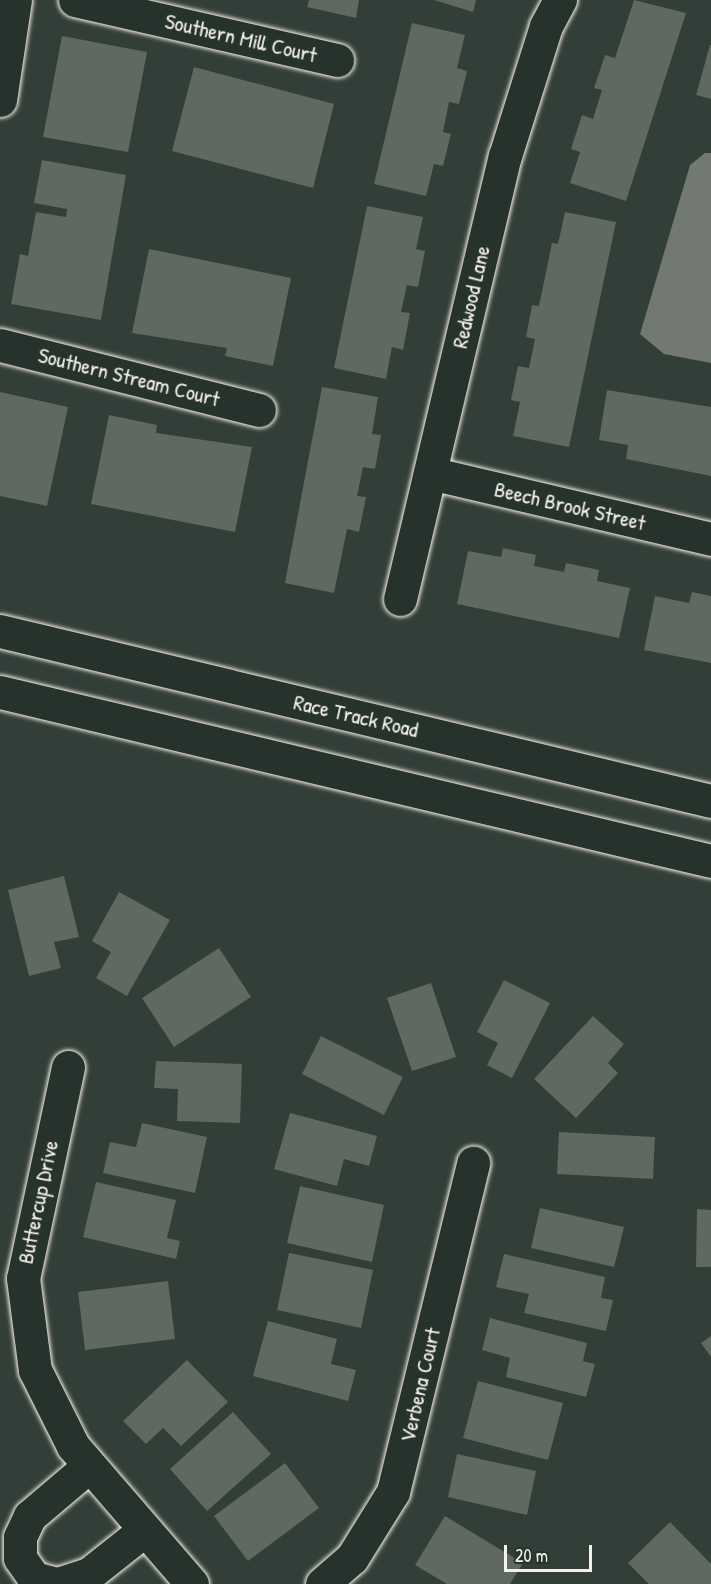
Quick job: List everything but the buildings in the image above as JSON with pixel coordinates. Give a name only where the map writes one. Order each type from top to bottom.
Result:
[{"type":"street","points":[[0,100],[15,0]]},
{"type":"street","name":"Southern Mill Court","points":[[75,0],[337,60]]},
{"type":"street","name":"Redwood Lane","points":[[400,599],[505,156],[546,26],[560,0]]},
{"type":"street","name":"Southern Stream Court","points":[[0,345],[259,410]]},
{"type":"street","name":"Beech Brook Street","points":[[430,473],[711,539]]},
{"type":"street","name":"Race Track Road","points":[[0,631],[711,801]]},
{"type":"street","points":[[0,692],[711,861]]},
{"type":"street","name":"Buttercup Drive","points":[[68,1067],[28,1236],[25,1325],[51,1410],[89,1466],[142,1532],[192,1584]]},
{"type":"street","name":"Verbena Court","points":[[322,1584],[352,1558],[393,1492],[473,1163]]},
{"type":"street","points":[[89,1466],[30,1516],[20,1537],[20,1558],[34,1578],[57,1584],[89,1574],[142,1532]]},
{"type":"shaded area","points":[[705,153],[711,153],[711,363],[664,354],[640,334],[690,165]]}]
